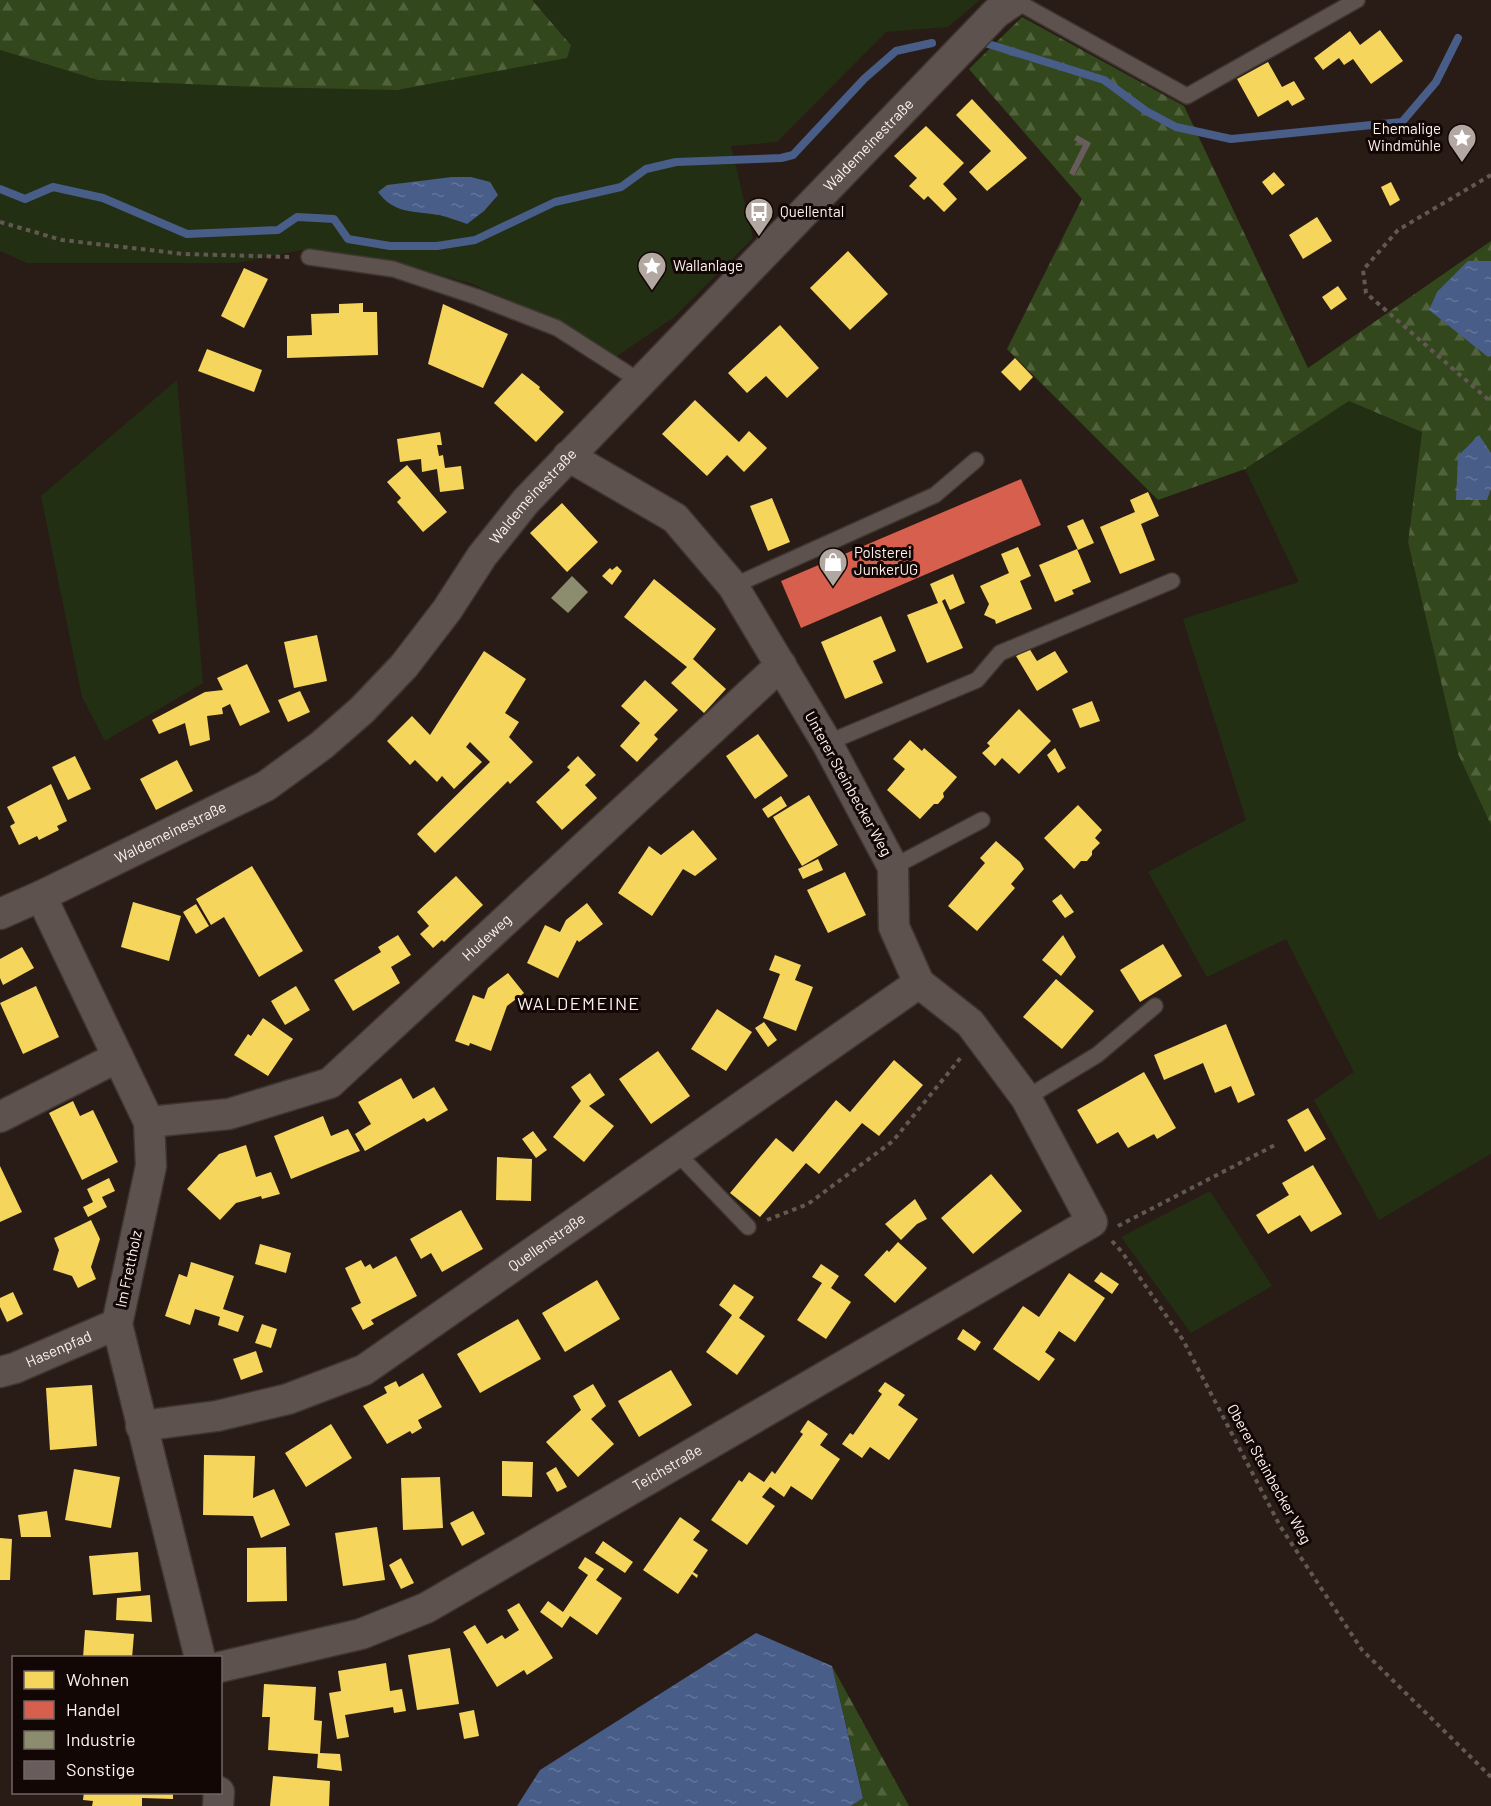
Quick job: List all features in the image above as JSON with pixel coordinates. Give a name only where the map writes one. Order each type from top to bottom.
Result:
[{"type":"street","name":"Waldemeinestraße","points":[[2,908],[41,896],[266,786],[321,745],[362,710],[404,666],[447,610],[489,547],[526,501],[1003,3]]},
{"type":"street","name":"Unterer Steinbecker Weg","points":[[568,456],[675,518],[733,586],[827,743],[893,867],[894,927],[919,983],[970,1023],[1026,1098],[1098,1228]]},
{"type":"street","name":"Hudeweg","points":[[149,1122],[229,1114],[330,1083],[781,665]]},
{"type":"street","name":"Im Frettholz","points":[[41,896],[149,1122],[151,1166],[117,1324],[199,1656]]},
{"type":"street","name":"Quellenstraße","points":[[141,1426],[217,1416],[288,1399],[364,1370],[919,983]]},
{"type":"street","points":[[0,1117],[118,1058]]},
{"type":"street","name":"Teichstraße","points":[[222,1667],[361,1634],[426,1608],[1098,1228]]},
{"type":"street","name":"Hasenpfad","points":[[0,1372],[15,1368],[117,1324]]},
{"type":"lane","points":[[1003,3],[1187,96],[1334,5],[1357,0]]},
{"type":"lane","points":[[309,257],[393,269],[477,297],[557,328],[641,382]]},
{"type":"lane","points":[[733,586],[935,495],[976,460]]},
{"type":"lane","points":[[827,743],[976,680],[1000,653],[1172,581]]},
{"type":"lane","points":[[893,867],[982,820]]},
{"type":"lane","points":[[1026,1098],[1097,1055],[1155,1006]]},
{"type":"lane","points":[[676,1152],[748,1227]]},
{"type":"path","points":[[1491,175],[1398,230],[1363,270],[1366,293],[1491,402]]},
{"type":"path","points":[[0,222],[62,240],[184,254],[309,257]]},
{"type":"path","points":[[748,1227],[808,1204],[892,1141],[979,1034]]},
{"type":"path","points":[[1098,1228],[1275,1145]]},
{"type":"path","name":"Oberer Steinbecker Weg","points":[[1098,1228],[1122,1252],[1183,1340],[1280,1526],[1362,1650],[1491,1777]]},
{"type":"green space","points":[[0,0],[532,0],[571,45],[567,58],[397,90],[98,80],[0,50]]},
{"type":"green space","points":[[532,0],[980,0],[948,27],[886,32],[777,142],[731,146],[753,238],[673,318],[617,356],[582,335],[473,284],[404,265],[307,249],[237,263],[27,263],[0,251],[0,50],[98,80],[571,44]]},
{"type":"green space","points":[[1022,17],[1184,106],[1308,368],[1491,241],[1491,825],[1458,754],[1408,542],[1422,432],[1349,401],[1245,469],[1158,500],[1007,349],[1082,199],[969,69]]},
{"type":"green space","points":[[177,380],[203,683],[105,741],[82,697],[41,496]]},
{"type":"green space","points":[[1349,401],[1422,432],[1408,542],[1458,754],[1491,825],[1491,1154],[1379,1220],[1314,1100],[1354,1072],[1286,939],[1207,977],[1148,872],[1246,820],[1183,619],[1299,582],[1245,469]]},
{"type":"green space","points":[[1210,1191],[1272,1286],[1191,1333],[1121,1237]]},
{"type":"green space","points":[[832,1666],[909,1806],[851,1806],[863,1797]]},
{"type":"water","points":[[452,177],[471,177],[490,182],[498,195],[484,211],[467,224],[439,215],[398,208],[378,192],[387,185]]},
{"type":"water","points":[[1468,261],[1491,261],[1491,356],[1488,357],[1429,310],[1437,292]]},
{"type":"water","points":[[1479,435],[1491,453],[1491,488],[1487,500],[1456,500],[1458,456]]},
{"type":"water","points":[[756,1633],[832,1666],[863,1798],[851,1806],[517,1806],[540,1770]]},
{"type":"building: Wohnen","points":[[1380,30],[1403,61],[1371,84],[1353,59],[1344,65],[1339,58],[1323,70],[1314,58],[1350,31],[1360,45]]},
{"type":"building: Wohnen","points":[[1268,62],[1282,87],[1294,81],[1305,99],[1292,106],[1288,100],[1258,117],[1237,79]]},
{"type":"building: Wohnen","points":[[972,99],[1027,158],[987,191],[969,172],[991,151],[956,115]]},
{"type":"building: Wohnen","points":[[926,126],[964,163],[943,184],[957,199],[944,212],[928,196],[924,200],[909,186],[917,178],[894,156]]},
{"type":"building: Wohnen","points":[[1274,172],[1285,185],[1272,195],[1262,182]]},
{"type":"building: Wohnen","points":[[1391,182],[1400,200],[1390,206],[1381,187]]},
{"type":"building: Wohnen","points":[[1317,217],[1332,241],[1303,259],[1289,235]]},
{"type":"building: Wohnen","points":[[848,251],[888,294],[850,330],[810,288]]},
{"type":"building: Wohnen","points":[[244,268],[268,279],[244,328],[221,316]]},
{"type":"building: Wohnen","points":[[1338,286],[1347,299],[1331,310],[1322,297]]},
{"type":"building: Wohnen","points":[[363,303],[363,312],[377,312],[378,355],[287,358],[287,336],[312,335],[311,314],[339,313],[339,304]]},
{"type":"building: Wohnen","points":[[443,304],[508,334],[483,388],[428,364]]},
{"type":"building: Wohnen","points":[[780,325],[819,368],[787,398],[766,376],[747,393],[728,373]]},
{"type":"building: Wohnen","points":[[207,349],[262,370],[254,392],[198,371]]},
{"type":"building: Wohnen","points":[[1015,358],[1033,377],[1020,391],[1001,372]]},
{"type":"building: Wohnen","points":[[522,373],[540,387],[539,389],[564,412],[536,442],[494,403]]},
{"type":"building: Wohnen","points":[[695,400],[739,442],[749,431],[767,448],[744,472],[727,455],[707,476],[662,434]]},
{"type":"building: Wohnen","points":[[440,432],[442,445],[437,445],[439,456],[443,455],[445,468],[461,466],[464,489],[440,492],[437,469],[422,472],[421,459],[400,462],[397,439]]},
{"type":"building: Wohnen","points":[[407,465],[447,512],[423,532],[397,502],[401,498],[387,482]]},
{"type":"building: Wohnen","points":[[1148,492],[1159,516],[1141,524],[1155,560],[1120,574],[1100,527],[1135,512],[1130,500]]},
{"type":"building: Wohnen","points":[[772,498],[790,542],[768,551],[750,506]]},
{"type":"building: Wohnen","points":[[562,503],[598,542],[567,572],[530,533]]},
{"type":"building: Wohnen","points":[[1083,519],[1094,543],[1078,550],[1067,526]]},
{"type":"building: Wohnen","points":[[1018,547],[1031,576],[1020,581],[1032,609],[996,624],[995,620],[984,615],[989,604],[980,586],[1009,573],[1001,554]]},
{"type":"building: Wohnen","points":[[1077,549],[1091,582],[1072,590],[1074,594],[1055,602],[1039,565]]},
{"type":"building: Wohnen","points":[[617,566],[622,571],[612,585],[602,576],[610,568],[612,570]]},
{"type":"building: Wohnen","points":[[953,574],[965,603],[950,610],[945,599],[942,601],[963,648],[927,663],[907,615],[938,603],[930,584]]},
{"type":"building: Wohnen","points":[[654,579],[716,629],[693,659],[726,689],[704,713],[671,683],[687,667],[624,617]]},
{"type":"building: Wohnen","points":[[881,616],[896,651],[873,661],[883,683],[845,699],[821,642]]},
{"type":"building: Wohnen","points":[[317,635],[327,681],[294,688],[284,642]]},
{"type":"building: Wohnen","points":[[1029,648],[1037,661],[1055,651],[1068,672],[1037,691],[1016,656]]},
{"type":"building: Wohnen","points":[[484,651],[526,679],[505,713],[519,722],[509,737],[533,762],[510,784],[508,781],[435,853],[417,834],[490,762],[470,742],[466,747],[482,762],[454,789],[442,776],[437,782],[415,760],[410,765],[387,741],[412,716],[430,735]]},
{"type":"building: Wohnen","points":[[247,664],[270,712],[240,726],[230,704],[222,708],[223,714],[207,716],[210,740],[190,746],[185,723],[159,734],[152,720],[205,692],[223,690],[217,678]]},
{"type":"building: Wohnen","points":[[645,680],[678,710],[654,735],[658,739],[637,762],[620,746],[640,723],[621,706]]},
{"type":"building: Wohnen","points":[[300,691],[310,712],[288,722],[278,700]]},
{"type":"building: Wohnen","points":[[1092,701],[1100,721],[1080,728],[1072,709]]},
{"type":"building: Wohnen","points":[[1019,709],[1051,741],[1019,774],[1002,758],[995,766],[982,753],[990,746],[987,743]]},
{"type":"building: Wohnen","points":[[758,734],[788,776],[755,799],[726,756]]},
{"type":"building: Wohnen","points":[[910,740],[922,751],[924,748],[957,777],[943,793],[944,797],[938,804],[934,804],[920,819],[887,790],[905,769],[893,759]]},
{"type":"building: Wohnen","points":[[1055,748],[1066,768],[1058,773],[1047,755]]},
{"type":"building: Wohnen","points":[[75,756],[91,789],[68,800],[52,767]]},
{"type":"building: Wohnen","points":[[578,756],[596,775],[585,785],[597,798],[562,830],[536,802],[570,770],[567,767]]},
{"type":"building: Wohnen","points":[[177,760],[193,791],[156,810],[140,779]]},
{"type":"building: Wohnen","points":[[51,784],[67,821],[57,826],[59,830],[39,840],[37,836],[19,845],[10,826],[15,823],[7,807]]},
{"type":"building: Wohnen","points":[[809,795],[838,845],[802,866],[773,817]]},
{"type":"building: Wohnen","points":[[781,796],[787,806],[768,818],[762,809]]},
{"type":"building: Wohnen","points":[[1078,805],[1102,830],[1095,838],[1100,843],[1092,851],[1092,855],[1087,861],[1081,861],[1074,869],[1044,838]]},
{"type":"building: Wohnen","points":[[693,830],[717,859],[695,876],[683,869],[652,916],[618,893],[649,846],[661,855]]},
{"type":"building: Wohnen","points":[[996,841],[1020,862],[1024,869],[1011,884],[1015,888],[977,931],[948,906],[985,863],[980,858]]},
{"type":"building: Wohnen","points":[[818,859],[823,870],[803,879],[798,869]]},
{"type":"building: Wohnen","points":[[252,866],[303,951],[259,977],[224,917],[211,925],[196,899]]},
{"type":"building: Wohnen","points":[[845,872],[866,915],[828,933],[807,890]]},
{"type":"building: Wohnen","points":[[456,876],[483,905],[444,942],[442,940],[433,948],[420,934],[429,926],[417,912]]},
{"type":"building: Wohnen","points":[[1061,894],[1074,912],[1065,918],[1052,901]]},
{"type":"building: Wohnen","points":[[133,902],[181,916],[169,961],[121,947]]},
{"type":"building: Wohnen","points":[[587,903],[603,924],[579,942],[577,940],[558,978],[527,963],[545,925],[560,932],[566,920]]},
{"type":"building: Wohnen","points":[[196,904],[209,926],[196,934],[183,912]]},
{"type":"building: Wohnen","points":[[398,935],[411,955],[391,967],[400,983],[353,1011],[334,980],[381,952],[378,947]]},
{"type":"building: Wohnen","points":[[1063,935],[1076,957],[1061,976],[1042,960]]},
{"type":"building: Wohnen","points":[[1163,944],[1182,976],[1140,1002],[1120,970]]},
{"type":"building: Wohnen","points":[[22,947],[34,968],[3,985],[0,978],[0,959]]},
{"type":"building: Wohnen","points":[[775,955],[801,965],[795,980],[813,987],[796,1031],[763,1018],[780,974],[769,970]]},
{"type":"building: Wohnen","points":[[508,973],[524,993],[507,1006],[491,1051],[470,1043],[469,1046],[455,1041],[473,995],[484,999],[488,988]]},
{"type":"building: Wohnen","points":[[1056,979],[1094,1011],[1062,1049],[1023,1017]]},
{"type":"building: Wohnen","points":[[36,986],[59,1037],[23,1054],[0,1003]]},
{"type":"building: Wohnen","points":[[296,986],[310,1010],[285,1025],[271,1001]]},
{"type":"building: Wohnen","points":[[717,1009],[752,1032],[726,1071],[691,1049]]},
{"type":"building: Wohnen","points":[[263,1018],[293,1039],[268,1076],[234,1055],[248,1034],[251,1036]]},
{"type":"building: Wohnen","points":[[764,1022],[777,1040],[768,1047],[755,1028]]},
{"type":"building: Wohnen","points":[[1226,1024],[1255,1095],[1238,1103],[1231,1086],[1215,1093],[1203,1063],[1164,1080],[1154,1055]]},
{"type":"building: Wohnen","points":[[658,1051],[690,1096],[651,1124],[619,1079]]},
{"type":"building: Wohnen","points":[[894,1060],[923,1085],[879,1136],[862,1123],[819,1174],[806,1163],[760,1217],[730,1193],[776,1138],[793,1152],[836,1100],[850,1112]]},
{"type":"building: Wohnen","points":[[1144,1072],[1176,1128],[1157,1139],[1154,1134],[1128,1148],[1118,1132],[1097,1144],[1077,1110]]},
{"type":"building: Wohnen","points":[[590,1073],[605,1095],[589,1106],[614,1126],[584,1162],[553,1137],[581,1101],[571,1087]]},
{"type":"building: Wohnen","points":[[401,1078],[413,1099],[434,1087],[448,1110],[427,1122],[424,1118],[365,1151],[355,1134],[371,1124],[358,1102]]},
{"type":"building: Wohnen","points":[[73,1101],[80,1116],[93,1110],[118,1162],[82,1180],[49,1113]]},
{"type":"building: Wohnen","points":[[1308,1108],[1326,1139],[1305,1152],[1287,1120]]},
{"type":"building: Wohnen","points":[[323,1116],[331,1136],[348,1129],[360,1151],[291,1179],[274,1136]]},
{"type":"building: Wohnen","points":[[533,1131],[547,1150],[536,1158],[522,1139]]},
{"type":"building: Wohnen","points":[[246,1145],[256,1177],[271,1172],[280,1194],[262,1199],[261,1196],[236,1203],[220,1220],[187,1189],[219,1154]]},
{"type":"building: Wohnen","points":[[497,1157],[532,1159],[531,1201],[496,1200]]},
{"type":"building: Wohnen","points":[[1313,1165],[1342,1214],[1311,1232],[1300,1215],[1268,1234],[1256,1215],[1289,1195],[1282,1183]]},
{"type":"building: Wohnen","points":[[0,1166],[22,1212],[0,1222]]},
{"type":"building: Wohnen","points":[[991,1174],[1022,1211],[973,1254],[941,1218]]},
{"type":"building: Wohnen","points":[[109,1178],[115,1191],[102,1197],[107,1207],[88,1217],[83,1207],[93,1202],[87,1189]]},
{"type":"building: Wohnen","points":[[915,1199],[927,1219],[917,1224],[901,1240],[885,1224]]},
{"type":"building: Wohnen","points":[[461,1210],[483,1249],[442,1272],[431,1253],[421,1259],[410,1239]]},
{"type":"building: Wohnen","points":[[91,1220],[100,1239],[91,1267],[96,1279],[78,1288],[72,1276],[53,1270],[59,1250],[54,1238]]},
{"type":"building: Wohnen","points":[[898,1242],[927,1268],[895,1303],[864,1275],[887,1250],[889,1252]]},
{"type":"building: Wohnen","points":[[260,1244],[291,1253],[286,1273],[255,1264]]},
{"type":"building: Wohnen","points":[[396,1256],[417,1296],[371,1320],[374,1324],[363,1330],[351,1308],[361,1303],[345,1268],[361,1260],[365,1267],[370,1264],[373,1269]]},
{"type":"building: Wohnen","points":[[191,1262],[234,1276],[223,1309],[244,1316],[238,1332],[218,1325],[220,1317],[195,1309],[190,1325],[165,1316],[179,1274],[187,1277]]},
{"type":"building: Wohnen","points":[[821,1264],[839,1276],[831,1288],[851,1302],[826,1339],[797,1320],[822,1283],[812,1277]]},
{"type":"building: Wohnen","points":[[1101,1272],[1119,1284],[1112,1294],[1094,1281]]},
{"type":"building: Wohnen","points":[[1069,1273],[1105,1298],[1075,1342],[1059,1331],[1045,1352],[1055,1359],[1039,1381],[993,1349],[1023,1306],[1039,1317]]},
{"type":"building: Wohnen","points":[[597,1280],[620,1319],[565,1352],[542,1313]]},
{"type":"building: Wohnen","points":[[734,1284],[754,1297],[739,1318],[765,1336],[737,1375],[706,1352],[732,1315],[719,1305]]},
{"type":"building: Wohnen","points":[[13,1292],[23,1314],[7,1322],[0,1307],[0,1298]]},
{"type":"building: Wohnen","points":[[518,1319],[541,1359],[480,1393],[457,1354]]},
{"type":"building: Wohnen","points":[[262,1324],[277,1329],[271,1348],[255,1343]]},
{"type":"building: Wohnen","points":[[963,1329],[981,1342],[975,1351],[957,1339]]},
{"type":"building: Wohnen","points":[[256,1351],[263,1372],[241,1380],[233,1359]]},
{"type":"building: Wohnen","points":[[671,1370],[692,1405],[639,1437],[618,1401]]},
{"type":"building: Wohnen","points":[[423,1373],[442,1407],[418,1420],[422,1428],[412,1434],[410,1431],[387,1444],[363,1406],[387,1393],[384,1387],[396,1381],[399,1387]]},
{"type":"building: Wohnen","points":[[885,1382],[905,1395],[898,1405],[918,1419],[889,1460],[870,1447],[862,1458],[842,1444],[850,1433],[853,1435],[882,1394],[878,1391]]},
{"type":"building: Wohnen","points":[[593,1384],[606,1406],[591,1419],[614,1444],[578,1477],[546,1442],[581,1410],[573,1396]]},
{"type":"building: Wohnen","points":[[92,1385],[97,1446],[50,1450],[46,1388]]},
{"type":"building: Wohnen","points":[[808,1420],[828,1434],[820,1445],[840,1459],[812,1500],[791,1486],[784,1497],[770,1487],[762,1497],[775,1506],[747,1545],[711,1520],[739,1480],[742,1482],[749,1472],[764,1482],[772,1471],[775,1474],[803,1434],[800,1432]]},
{"type":"building: Wohnen","points":[[331,1424],[352,1458],[306,1487],[285,1453]]},
{"type":"building: Wohnen","points":[[204,1455],[255,1456],[253,1498],[274,1489],[290,1525],[261,1538],[253,1516],[203,1515]]},
{"type":"building: Wohnen","points":[[502,1461],[533,1462],[532,1497],[502,1496]]},
{"type":"building: Wohnen","points":[[556,1467],[567,1487],[557,1492],[546,1473]]},
{"type":"building: Wohnen","points":[[74,1469],[120,1477],[111,1528],[65,1520]]},
{"type":"building: Wohnen","points":[[440,1477],[443,1528],[403,1530],[401,1478]]},
{"type":"building: Wohnen","points":[[47,1511],[51,1537],[21,1537],[18,1515]]},
{"type":"building: Wohnen","points":[[473,1511],[485,1534],[462,1546],[450,1523]]},
{"type":"building: Wohnen","points":[[680,1517],[700,1531],[693,1540],[708,1550],[693,1572],[698,1575],[697,1578],[692,1574],[678,1594],[643,1570]]},
{"type":"building: Wohnen","points":[[377,1527],[385,1580],[343,1586],[335,1533]]},
{"type":"building: Wohnen","points":[[0,1538],[12,1539],[10,1580],[0,1580]]},
{"type":"building: Wohnen","points":[[603,1541],[633,1562],[625,1573],[595,1553]]},
{"type":"building: Wohnen","points":[[286,1547],[287,1601],[247,1602],[247,1548]]},
{"type":"building: Wohnen","points":[[138,1552],[141,1591],[93,1595],[89,1556]]},
{"type":"building: Wohnen","points":[[585,1557],[604,1569],[596,1580],[622,1598],[597,1635],[570,1616],[562,1628],[540,1612],[548,1601],[563,1612],[588,1575],[578,1568]]},
{"type":"building: Wohnen","points":[[401,1558],[414,1583],[401,1589],[389,1565]]},
{"type":"building: Wohnen","points":[[150,1595],[152,1622],[116,1620],[117,1598]]},
{"type":"building: Wohnen","points":[[519,1603],[553,1658],[527,1675],[524,1670],[497,1687],[463,1632],[475,1625],[487,1644],[502,1635],[505,1639],[519,1630],[507,1610]]},
{"type":"building: Wohnen","points":[[85,1630],[134,1634],[132,1656],[83,1656]]},
{"type":"building: Wohnen","points":[[450,1648],[459,1704],[417,1710],[408,1655]]},
{"type":"building: Wohnen","points":[[386,1663],[390,1691],[402,1689],[406,1711],[394,1713],[393,1707],[345,1715],[349,1737],[337,1739],[329,1693],[341,1691],[338,1671]]},
{"type":"building: Wohnen","points":[[264,1684],[316,1687],[314,1720],[322,1721],[320,1753],[340,1754],[342,1771],[317,1768],[318,1754],[268,1750],[270,1717],[262,1717]]},
{"type":"building: Wohnen","points":[[474,1710],[479,1736],[464,1739],[459,1713]]},
{"type":"building: Wohnen","points":[[273,1776],[330,1781],[329,1806],[270,1806]]},
{"type":"building: Wohnen","points":[[84,1794],[173,1794],[173,1799],[142,1798],[142,1806],[92,1806],[93,1801],[83,1800]]},
{"type":"building: Handel","points":[[1021,479],[1041,525],[801,628],[781,581]]},
{"type":"building: Industrie","points":[[572,576],[588,592],[568,613],[551,598]]},
{"type":"building: Sonstige","points":[[1077,135],[1091,143],[1074,176],[1069,173],[1083,145],[1074,140]]},
{"type":"waterway","points":[[985,43],[1104,80],[1146,111],[1176,127],[1231,139],[1402,122],[1436,82],[1458,38]]},
{"type":"waterway","points":[[0,189],[25,199],[53,187],[103,198],[187,234],[278,230],[297,217],[334,219],[348,239],[390,246],[437,246],[475,240],[555,202],[621,187],[646,169],[676,162],[781,158],[793,155],[864,79],[896,51],[932,43]]},
{"type":"place","name":"Ehemalige Windmühle","points":[[1462,164]]},
{"type":"place","name":"Quellental","points":[[759,238]]},
{"type":"place","name":"Wallanlage","points":[[652,292]]},
{"type":"place","name":"Polsterei JunkerUG","points":[[833,588]]},
{"type":"district","name":"WALDEMEINE","points":[[579,1004]]}]
